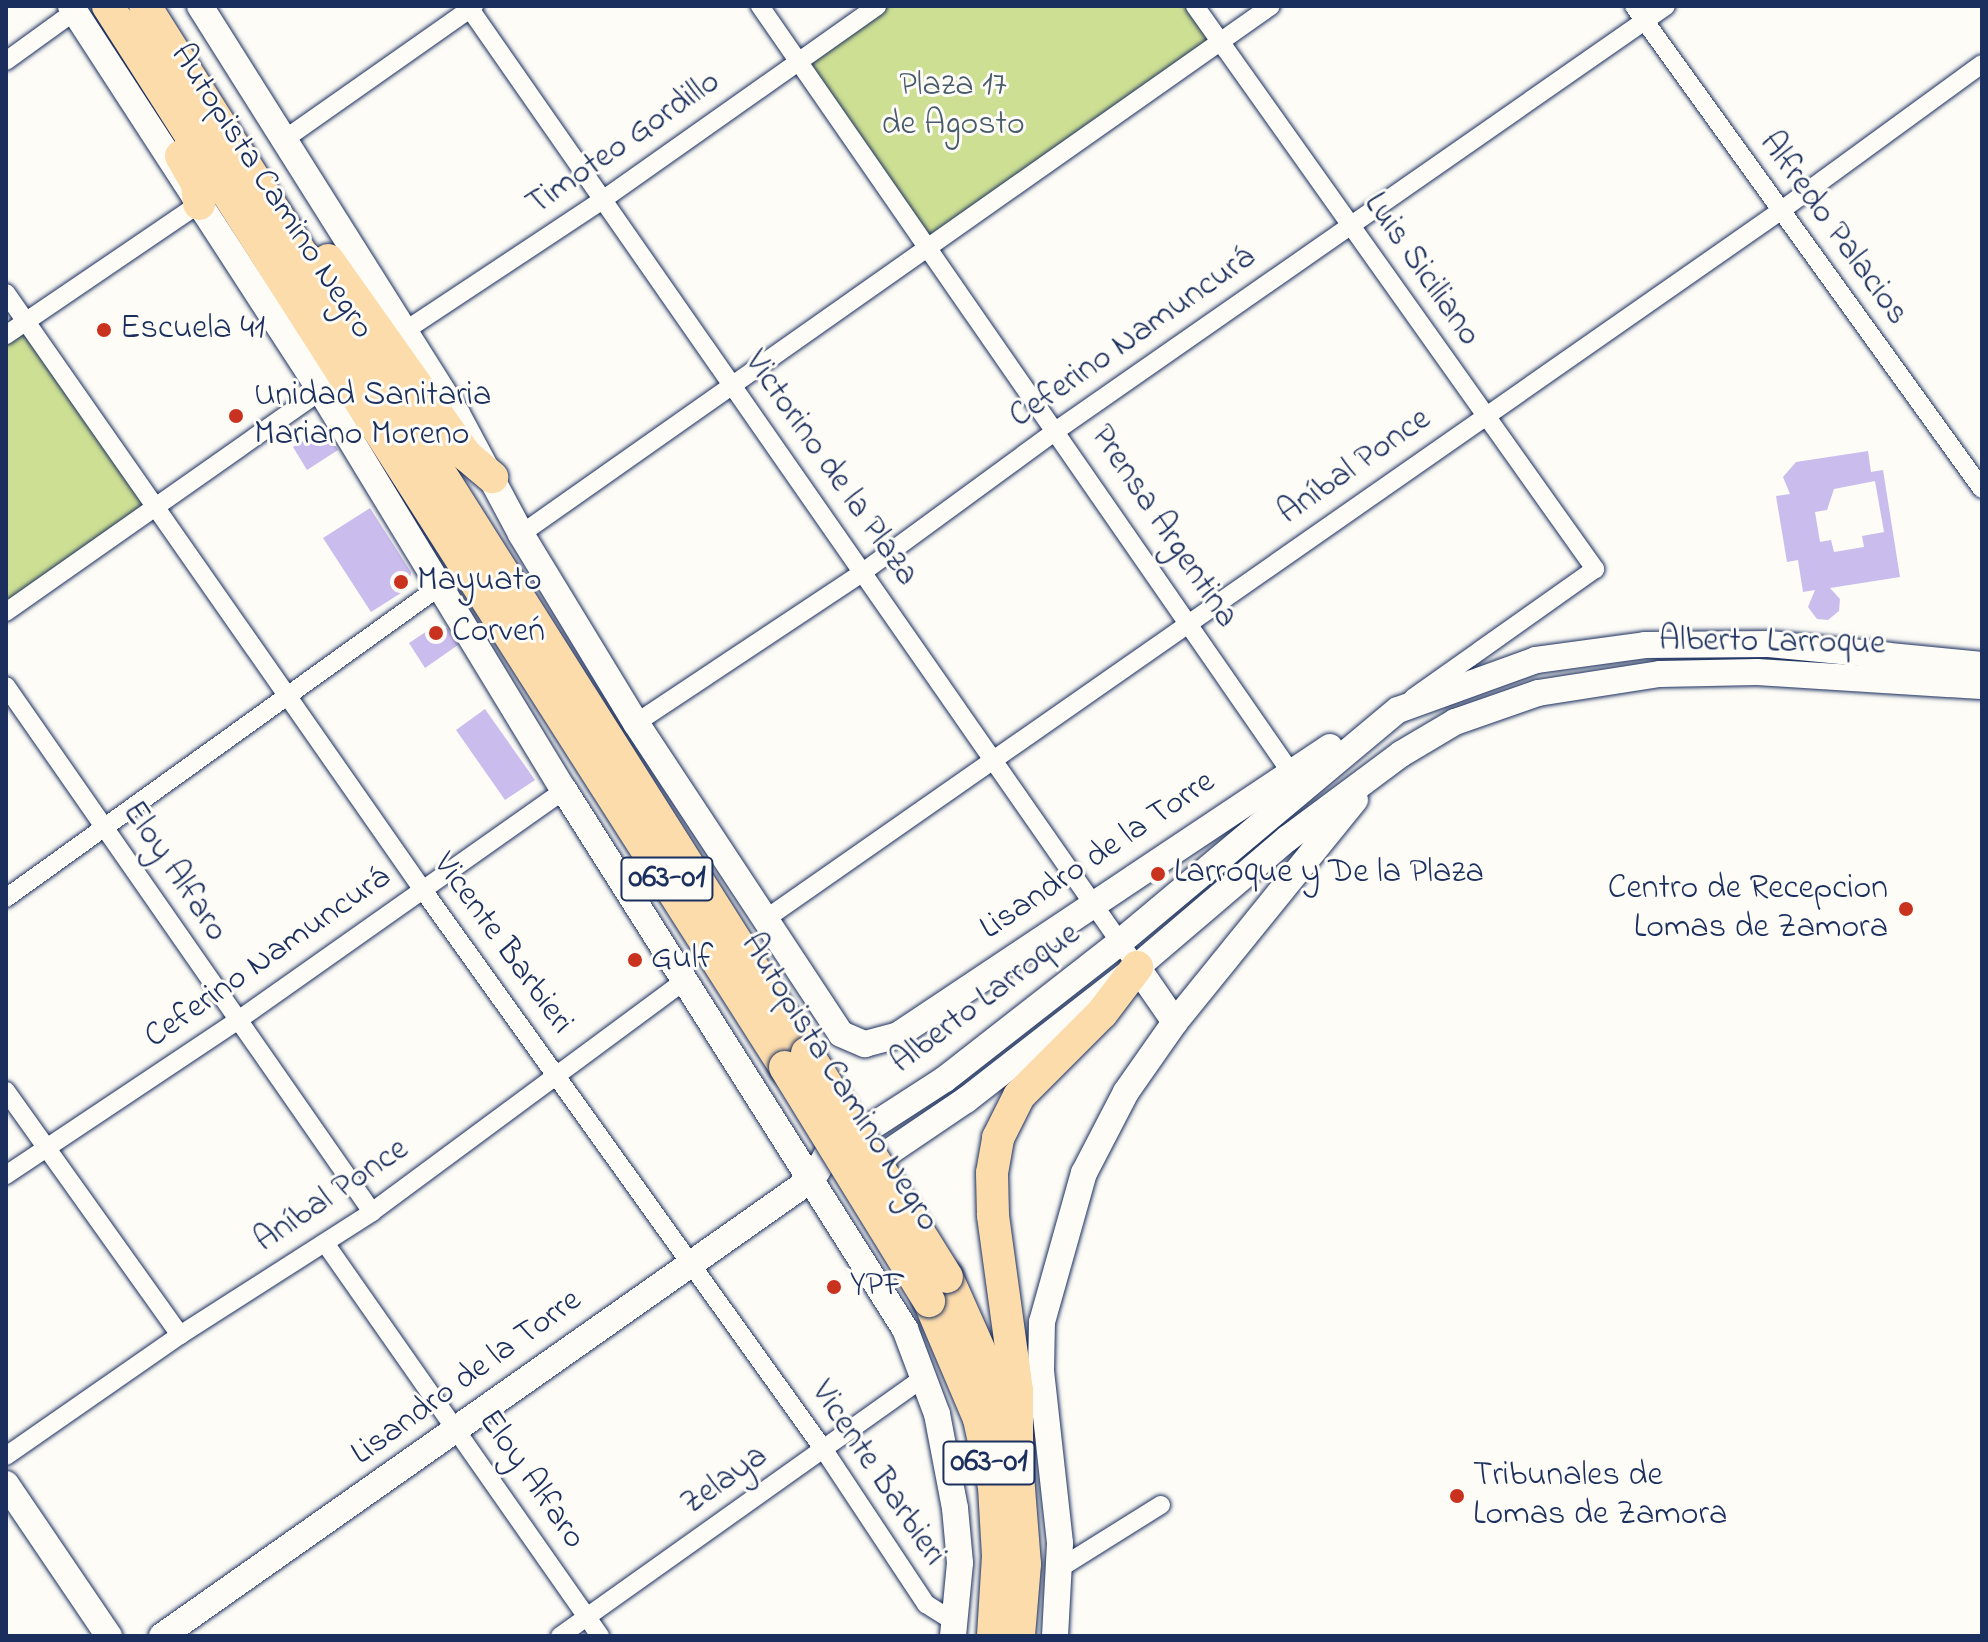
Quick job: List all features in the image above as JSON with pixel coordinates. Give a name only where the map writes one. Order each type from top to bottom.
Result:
[{"type":"highway","points":[[108,6],[131,70],[197,184],[199,204]]},
{"type":"highway","name":"Autopista Camino Negro","points":[[108,6],[796,1060]]},
{"type":"highway","name":"Autopista Camino Negro","points":[[145,6],[995,1385],[1017,1463],[1025,1564],[1019,1636]]},
{"type":"highway","points":[[241,163],[314,241],[467,456],[492,477]]},
{"type":"highway","points":[[1017,1463],[1017,1391],[993,1215],[992,1173],[998,1138],[1019,1096],[1102,1013],[1128,955]]},
{"type":"highway","name":"Autopista Camino Negro","points":[[938,1289],[979,1419],[994,1487],[998,1556],[993,1636]]},
{"type":"street","points":[[200,6],[406,330],[492,477],[521,534],[636,723],[764,920]]},
{"type":"street","name":"Prensa Argentina","points":[[760,6],[1057,430],[1290,771]]},
{"type":"street","name":"Timoteo Gordillo","points":[[406,330],[601,201],[877,6]]},
{"type":"street","name":"Luis Siciliano","points":[[1195,6],[1483,416],[1595,569]]},
{"type":"street","points":[[521,534],[1271,6]]},
{"type":"street","name":"Ceferino Namuncurá","points":[[636,723],[863,572],[1639,14],[1666,6]]},
{"type":"street","points":[[285,139],[472,7]]},
{"type":"street","name":"Victorino de la Plaza","points":[[472,7],[601,201],[733,385],[1128,955]]},
{"type":"street","points":[[6,61],[73,9],[321,391],[564,790],[813,1178],[905,1329],[926,1376],[955,1508],[960,1563],[955,1630]]},
{"type":"street","name":"Alfredo Palacios","points":[[1639,14],[1779,212],[1982,489]]},
{"type":"street","name":"Aníbal Ponce","points":[[764,920],[1779,212],[1982,64]]},
{"type":"street","points":[[6,335],[199,204]]},
{"type":"street","name":"Vicente Barbieri","points":[[6,293],[423,890],[824,1450],[926,1604],[955,1630]]},
{"type":"street","points":[[6,612],[157,509],[321,391]]},
{"type":"street","name":"Lisandro de la Torre","points":[[764,920],[824,1015],[853,1040],[879,1044],[898,1035],[1290,771],[1390,714],[1595,569]]},
{"type":"street","points":[[6,898],[439,587]]},
{"type":"street","name":"Alberto Larroque","points":[[813,1178],[843,1183],[909,1140],[1128,955],[1390,714],[1523,663],[1645,645],[1769,644],[1982,665]]},
{"type":"street","name":"Alberto Larroque","points":[[1128,955],[1379,771],[1455,722],[1594,681],[1712,671],[1982,686]]},
{"type":"street","name":"Eloy Alfaro","points":[[6,686],[372,1212]]},
{"type":"street","points":[[1055,1636],[1060,1568],[1041,1370],[1042,1322],[1062,1243],[1100,1137],[1175,1022],[1379,771]]},
{"type":"street","name":"Ceferino Namuncurá","points":[[6,1175],[237,1021],[564,790]]},
{"type":"street","points":[[1128,955],[1175,1022]]},
{"type":"street","name":"Aníbal Ponce","points":[[6,1456],[180,1335],[372,1212],[687,979]]},
{"type":"street","points":[[6,1091],[180,1335]]},
{"type":"street","name":"Lisandro de la Torre","points":[[162,1636],[459,1431],[688,1262],[813,1178]]},
{"type":"street","name":"Eloy Alfaro","points":[[325,1243],[600,1636]]},
{"type":"street","name":"Zelaya","points":[[560,1636],[926,1376]]},
{"type":"street","points":[[7,1487],[109,1636]]},
{"type":"street","points":[[1060,1568],[1161,1505]]},
{"type":"green space","name":"Plaza 17 de Agosto","points":[[877,6],[1195,6],[1220,42],[929,246],[799,61]]},
{"type":"green space","points":[[19,326],[157,509],[6,612],[6,335]]},
{"type":"building","points":[[324,428],[338,450],[307,470],[293,447]]},
{"type":"building","points":[[1868,451],[1871,472],[1883,470],[1900,577],[1830,588],[1840,599],[1839,611],[1828,620],[1817,619],[1808,607],[1815,590],[1803,592],[1798,560],[1787,562],[1776,496],[1790,494],[1783,477],[1796,462]],"holes":[[[1875,481],[1884,532],[1862,536],[1864,547],[1834,552],[1831,540],[1820,542],[1815,512],[1827,510],[1834,489]]]},
{"type":"building","points":[[370,508],[411,572],[409,588],[371,612],[323,538]]},
{"type":"building","points":[[433,627],[447,628],[458,645],[425,668],[409,643]]},
{"type":"building","points":[[485,709],[535,780],[505,800],[456,730]]},
{"type":"place","name":"Escuela 41","points":[[104,330]]},
{"type":"place","name":"Unidad Sanitaria Mariano Moreno","points":[[236,416]]},
{"type":"place","name":"Mayuato","points":[[401,582]]},
{"type":"place","name":"Corveń","points":[[436,633]]},
{"type":"place","name":"Larroque y De la Plaza","points":[[1158,874]]},
{"type":"place","name":"Centro de Recepcion Lomas de Zamora","points":[[1906,909]]},
{"type":"place","name":"Gulf","points":[[635,960]]},
{"type":"place","name":"YPF","points":[[834,1287]]},
{"type":"place","name":"Tribunales de Lomas de Zamora","points":[[1457,1496]]}]
